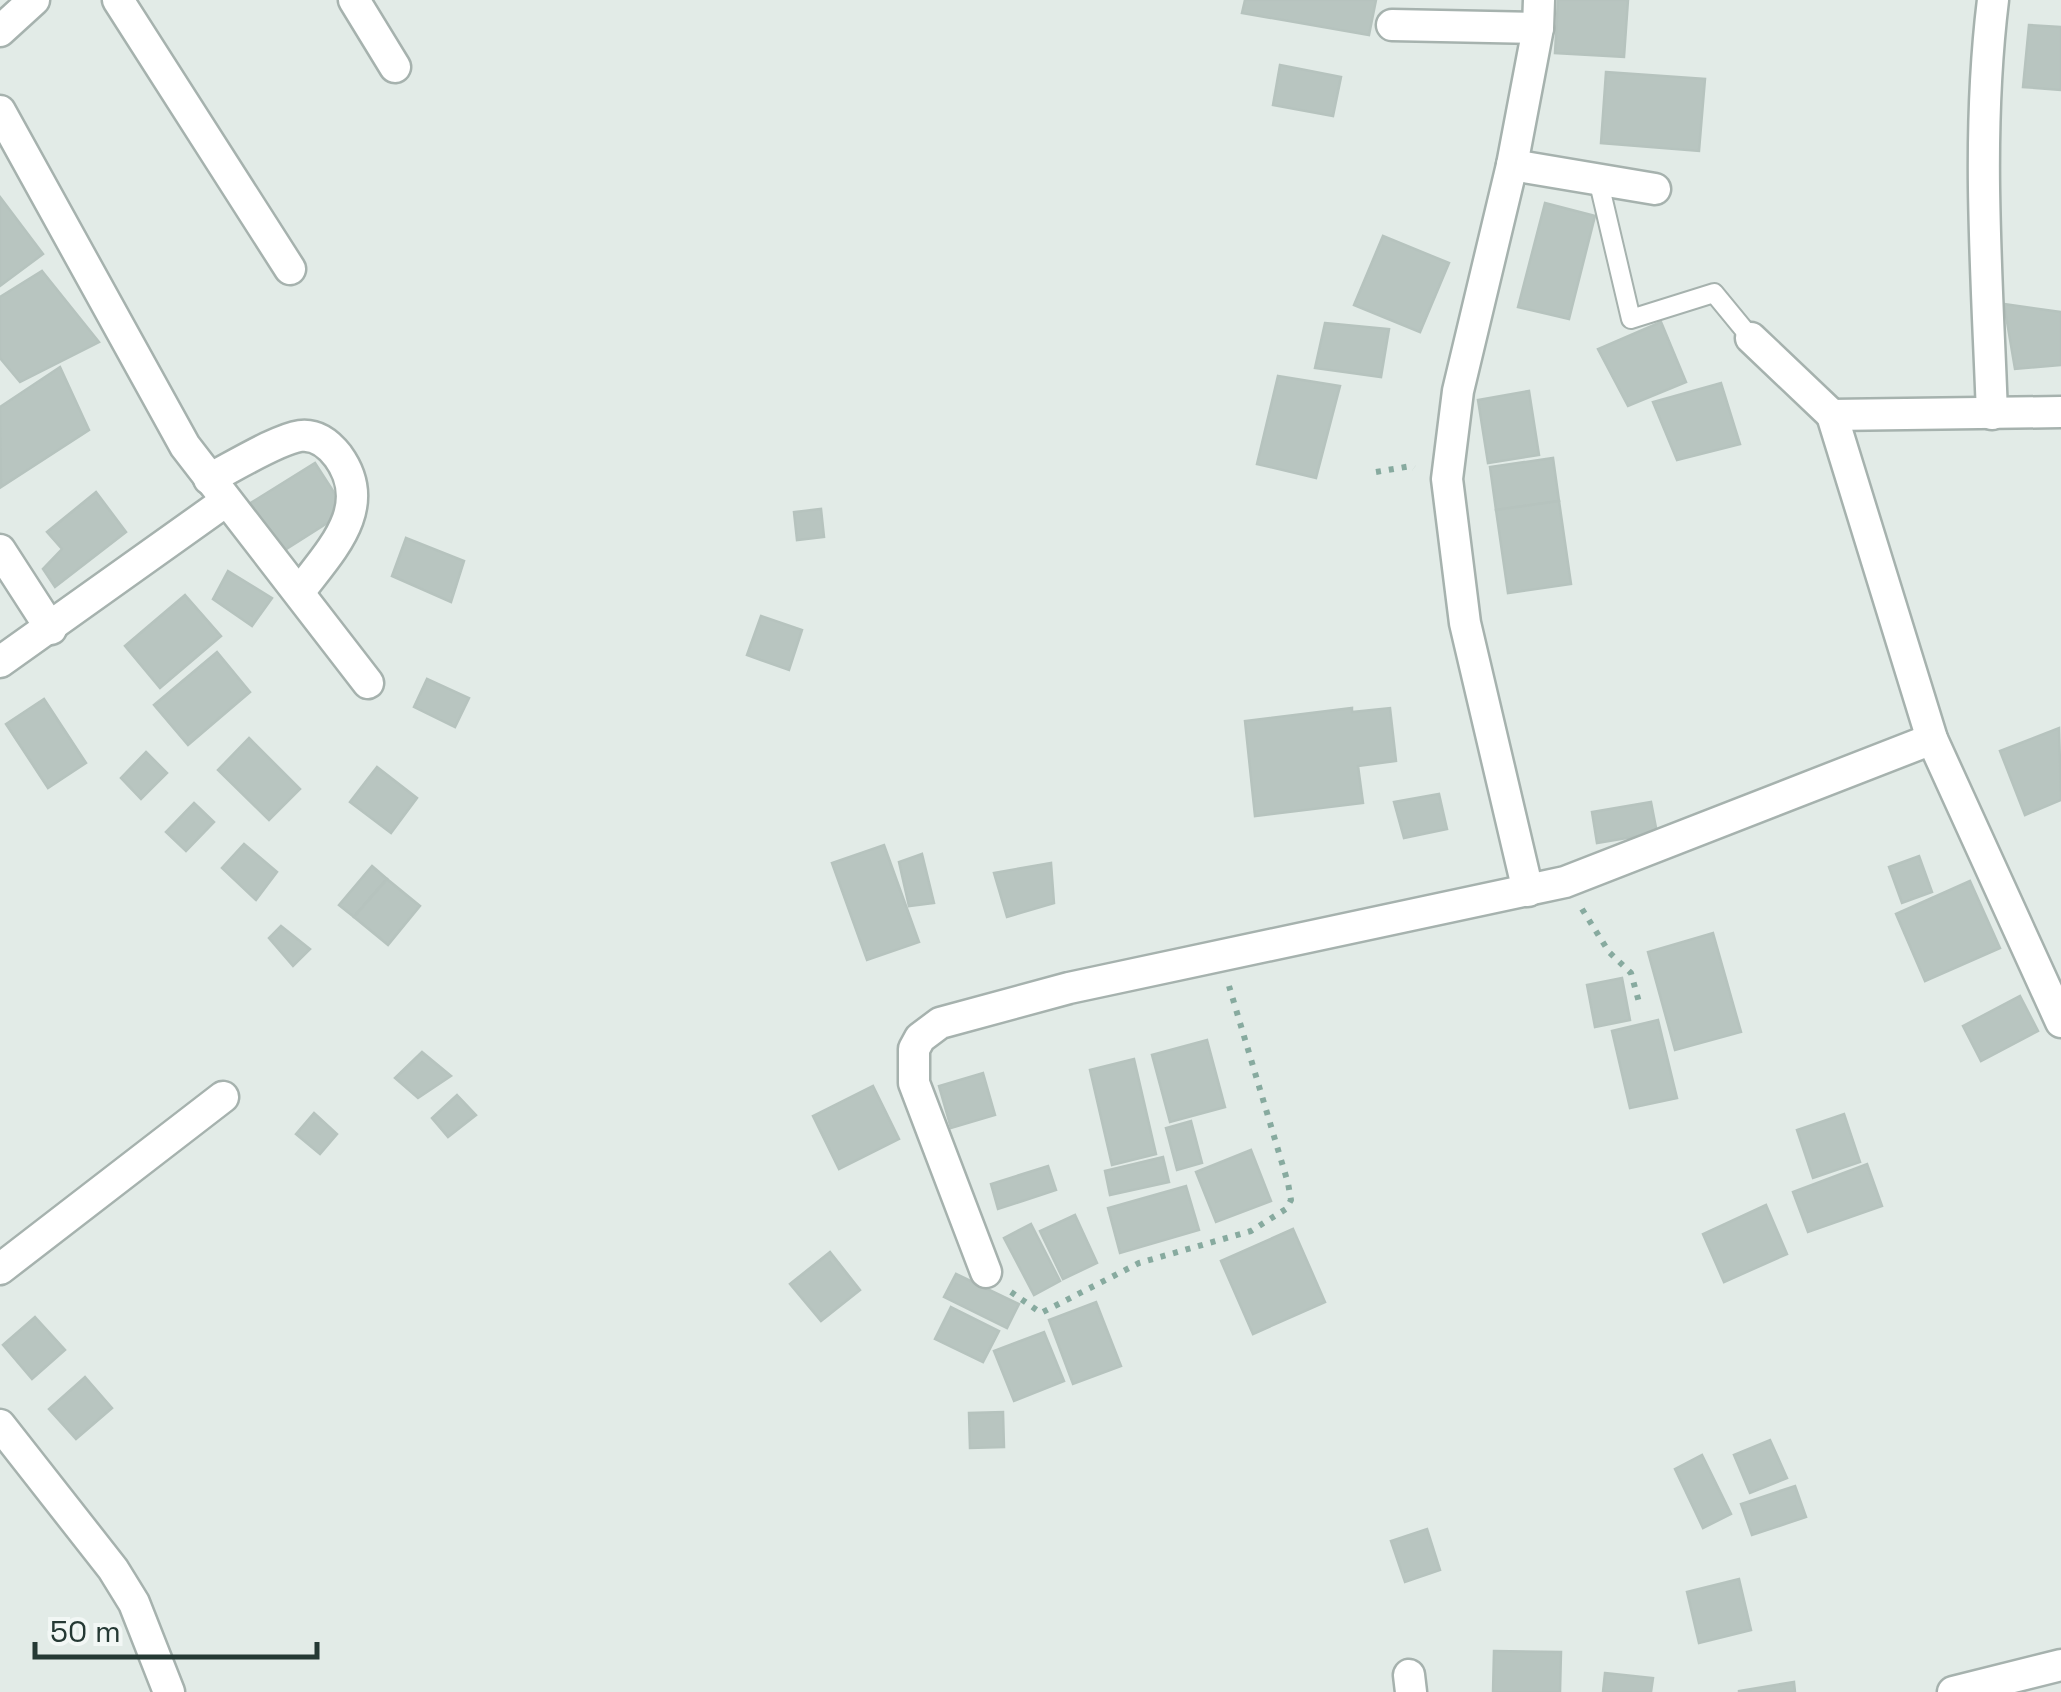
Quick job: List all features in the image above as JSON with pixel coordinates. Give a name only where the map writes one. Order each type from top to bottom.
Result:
[{"type":"street","points":[[0,30],[34,0]]},
{"type":"street","points":[[118,0],[290,269]]},
{"type":"street","points":[[354,0],[395,67]]},
{"type":"street","points":[[1992,414],[1982,135],[1993,0]]},
{"type":"street","points":[[1392,24],[1539,14],[1512,164],[1458,391],[1447,479],[1465,623],[1528,891]]},
{"type":"street","points":[[0,111],[186,446],[368,683]]},
{"type":"street","points":[[1512,164],[1655,190]]},
{"type":"street","points":[[1751,338],[1832,415],[1932,738],[2061,1022]]},
{"type":"street","points":[[1832,415],[2061,412]]},
{"type":"street","points":[[0,662],[51,628],[218,490],[293,437],[311,435],[330,447],[350,475],[354,505],[346,524],[300,590]]},
{"type":"street","points":[[0,550],[51,628]]},
{"type":"street","points":[[986,1272],[914,1083],[914,1049],[920,1038],[940,1023],[1069,988],[1565,882],[1932,738]]},
{"type":"street","points":[[0,1269],[223,1097]]},
{"type":"street","points":[[0,1425],[113,1569],[134,1604],[169,1692]]},
{"type":"street","points":[[1953,1692],[2019,1683],[2061,1665]]},
{"type":"lane","points":[[1598,180],[1631,319],[1714,293],[1751,338]]},
{"type":"path","points":[[1565,882],[1609,952],[1631,973],[1640,1006]]},
{"type":"path","points":[[986,1272],[1041,1313],[1139,1263],[1251,1230],[1286,1209],[1290,1200],[1288,1184],[1220,956]]},
{"type":"building","points":[[1245,0],[1376,0],[1369,35],[1242,13]]},
{"type":"building","points":[[1558,0],[1628,0],[1624,57],[1555,53]]},
{"type":"building","points":[[2029,25],[2061,27],[2061,90],[2023,87]]},
{"type":"building","points":[[1280,65],[1341,77],[1333,116],[1273,105]]},
{"type":"building","points":[[1606,72],[1705,79],[1699,151],[1601,143]]},
{"type":"building","points":[[0,197],[43,254],[0,286]]},
{"type":"building","points":[[1545,203],[1595,216],[1569,319],[1518,307]]},
{"type":"building","points":[[1383,236],[1449,263],[1420,332],[1354,305]]},
{"type":"building","points":[[42,271],[99,342],[20,382],[0,358],[0,297]]},
{"type":"building","points":[[2004,304],[2061,312],[2061,365],[2015,369]]},
{"type":"building","points":[[1661,322],[1686,382],[1628,406],[1598,349]]},
{"type":"building","points":[[1325,323],[1389,329],[1381,377],[1315,368]]},
{"type":"building","points":[[60,367],[89,430],[1,487],[0,407]]},
{"type":"building","points":[[1278,376],[1340,386],[1316,478],[1257,464]]},
{"type":"building","points":[[1721,383],[1740,444],[1677,460],[1653,402]]},
{"type":"building","points":[[1529,391],[1539,455],[1488,463],[1478,400]]},
{"type":"building","points":[[1553,458],[1559,501],[1496,510],[1490,467]]},
{"type":"building","points":[[315,463],[346,511],[280,553],[249,504]]},
{"type":"building","points":[[96,492],[126,532],[55,587],[43,569],[62,549],[47,532]]},
{"type":"building","points":[[1559,501],[1571,584],[1508,593],[1496,510]]},
{"type":"building","points":[[821,509],[824,537],[797,540],[794,512]]},
{"type":"building","points":[[406,538],[464,561],[451,602],[392,576]]},
{"type":"building","points":[[228,571],[272,598],[252,626],[213,599]]},
{"type":"building","points":[[185,595],[221,636],[160,688],[125,646]]},
{"type":"building","points":[[761,616],[802,630],[789,670],[747,655]]},
{"type":"building","points":[[217,652],[250,692],[188,745],[154,705]]},
{"type":"building","points":[[427,679],[469,698],[455,727],[414,707]]},
{"type":"building","points":[[44,699],[86,763],[48,788],[6,724]]},
{"type":"building","points":[[1352,708],[1352,712],[1390,708],[1396,761],[1358,766],[1363,803],[1255,816],[1245,721]]},
{"type":"building","points":[[2059,728],[2061,800],[2025,815],[2000,751]]},
{"type":"building","points":[[249,738],[300,789],[269,820],[218,770]]},
{"type":"building","points":[[146,752],[167,773],[141,799],[121,778]]},
{"type":"building","points":[[377,767],[417,798],[391,833],[350,802]]},
{"type":"building","points":[[1439,794],[1447,829],[1404,838],[1394,802]]},
{"type":"building","points":[[1651,802],[1657,833],[1597,843],[1592,812]]},
{"type":"building","points":[[194,803],[214,822],[186,851],[166,832]]},
{"type":"building","points":[[244,844],[277,872],[256,900],[222,868]]},
{"type":"building","points":[[884,845],[919,942],[867,960],[832,863]]},
{"type":"building","points":[[922,854],[934,903],[909,906],[899,862]]},
{"type":"building","points":[[1919,856],[1932,892],[1902,903],[1889,867]]},
{"type":"building","points":[[1051,863],[1054,903],[1007,917],[994,873]]},
{"type":"building","points":[[372,866],[387,879],[354,917],[339,905]]},
{"type":"building","points":[[387,879],[420,906],[388,945],[354,917]]},
{"type":"building","points":[[1970,881],[2000,948],[1925,981],[1896,914]]},
{"type":"building","points":[[281,926],[310,949],[293,966],[269,938]]},
{"type":"building","points":[[1713,933],[1741,1032],[1675,1050],[1648,952]]},
{"type":"building","points":[[1622,978],[1630,1020],[1595,1027],[1587,985]]},
{"type":"building","points":[[2020,996],[2038,1031],[1981,1061],[1963,1026]]},
{"type":"building","points":[[1658,1020],[1677,1098],[1630,1108],[1612,1031]]},
{"type":"building","points":[[1207,1040],[1225,1107],[1170,1122],[1152,1055]]},
{"type":"building","points":[[422,1052],[451,1076],[418,1098],[395,1078]]},
{"type":"building","points":[[1134,1059],[1156,1154],[1112,1165],[1090,1070]]},
{"type":"building","points":[[983,1073],[995,1115],[951,1128],[939,1086]]},
{"type":"building","points":[[873,1086],[899,1139],[839,1169],[813,1116]]},
{"type":"building","points":[[457,1095],[476,1115],[448,1137],[432,1118]]},
{"type":"building","points":[[314,1113],[337,1134],[320,1154],[296,1134]]},
{"type":"building","points":[[1844,1114],[1860,1162],[1813,1178],[1797,1130]]},
{"type":"building","points":[[1191,1121],[1202,1163],[1177,1170],[1166,1128]]},
{"type":"building","points":[[1251,1150],[1271,1201],[1216,1222],[1196,1172]]},
{"type":"building","points":[[1163,1157],[1169,1182],[1110,1195],[1105,1171]]},
{"type":"building","points":[[1867,1164],[1882,1206],[1808,1232],[1793,1192]]},
{"type":"building","points":[[1048,1166],[1056,1190],[998,1209],[991,1184]]},
{"type":"building","points":[[1186,1186],[1199,1230],[1120,1253],[1108,1208]]},
{"type":"building","points":[[1766,1205],[1787,1254],[1724,1282],[1703,1234]]},
{"type":"building","points":[[1075,1215],[1097,1263],[1063,1279],[1040,1231]]},
{"type":"building","points":[[1031,1224],[1060,1281],[1034,1295],[1004,1238]]},
{"type":"building","points":[[1293,1229],[1325,1302],[1253,1334],[1221,1261]]},
{"type":"building","points":[[830,1252],[860,1290],[821,1321],[790,1284]]},
{"type":"building","points":[[956,1274],[1019,1304],[1007,1328],[944,1297]]},
{"type":"building","points":[[1096,1302],[1121,1366],[1073,1384],[1049,1320]]},
{"type":"building","points":[[951,1307],[999,1331],[983,1362],[935,1339]]},
{"type":"building","points":[[35,1317],[65,1350],[32,1379],[3,1345]]},
{"type":"building","points":[[1044,1332],[1064,1381],[1014,1401],[994,1351]]},
{"type":"building","points":[[85,1377],[112,1408],[76,1439],[49,1409]]},
{"type":"building","points":[[1003,1412],[1004,1447],[970,1448],[969,1413]]},
{"type":"building","points":[[1770,1440],[1787,1478],[1750,1493],[1734,1455]]},
{"type":"building","points":[[1702,1455],[1731,1514],[1703,1528],[1675,1469]]},
{"type":"building","points":[[1795,1486],[1806,1517],[1752,1535],[1741,1504]]},
{"type":"building","points":[[1427,1529],[1440,1570],[1405,1582],[1391,1541]]},
{"type":"building","points":[[1739,1579],[1751,1630],[1699,1643],[1687,1592]]},
{"type":"building","points":[[1494,1651],[1561,1652],[1560,1692],[1493,1692]]},
{"type":"building","points":[[1605,1673],[1653,1678],[1651,1692],[1603,1692]]},
{"type":"building","points":[[1794,1682],[1795,1692],[1739,1692],[1739,1691]]}]
